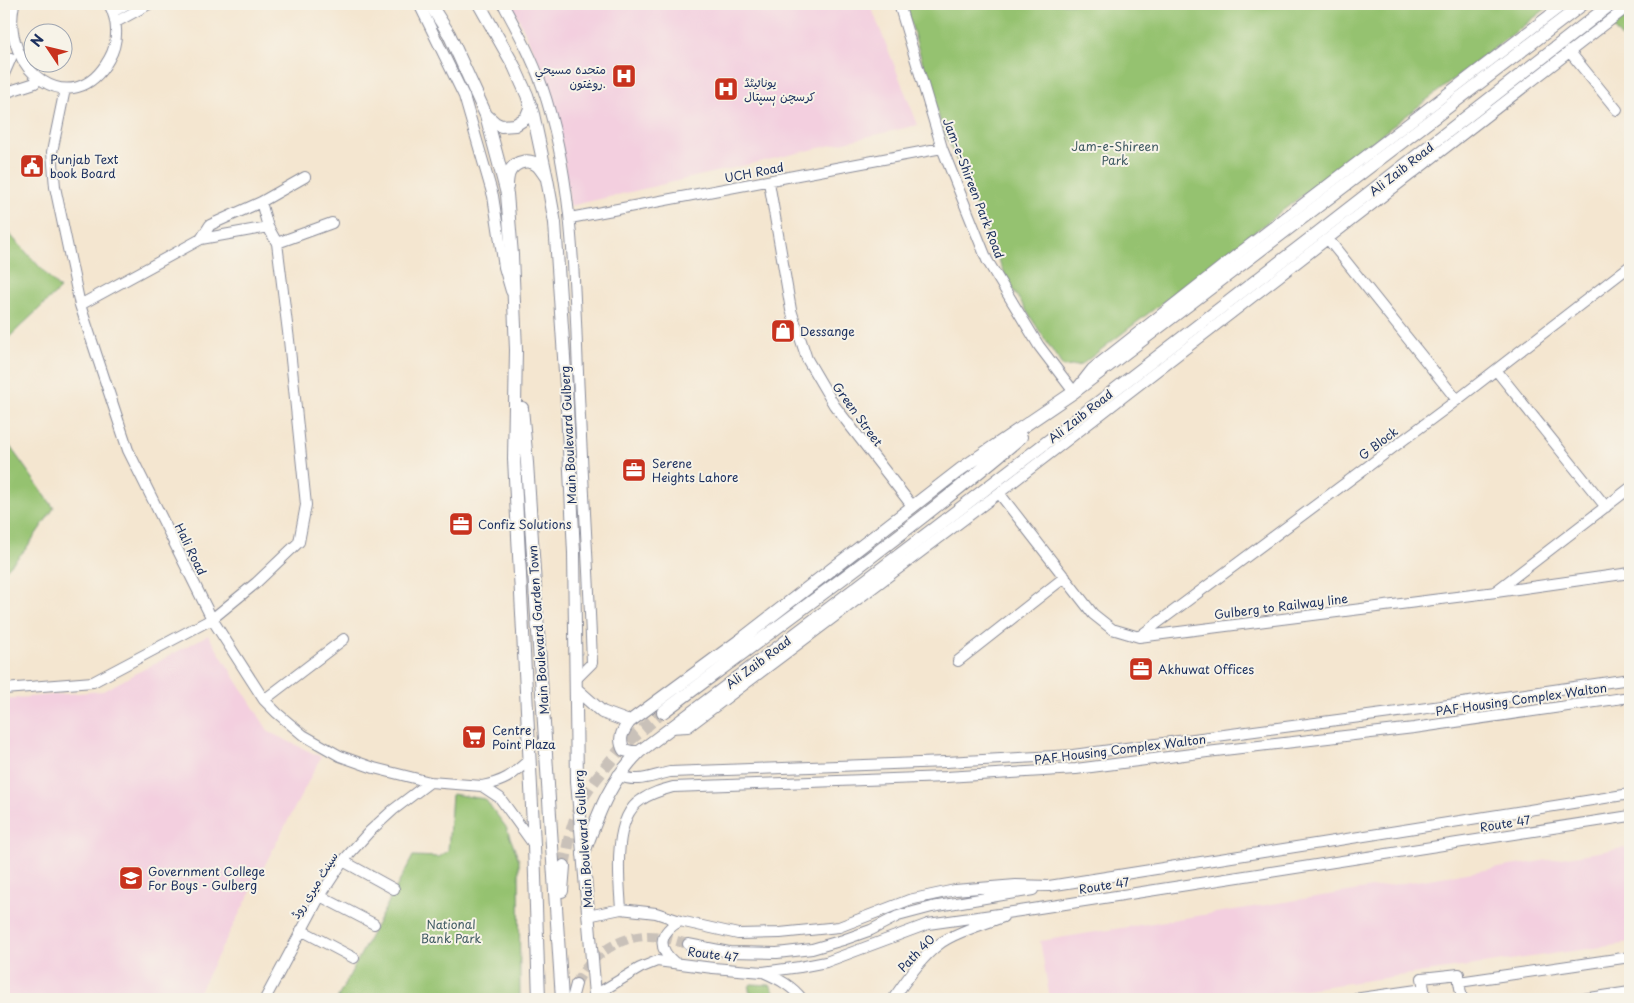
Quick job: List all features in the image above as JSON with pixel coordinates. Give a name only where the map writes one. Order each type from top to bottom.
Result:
[{"type":"main road","points":[[430,4],[448,34],[486,115],[507,194]]},
{"type":"main road","name":"Main Boulevard Gulberg","points":[[479,4],[524,85],[531,106],[555,223],[566,386],[574,553],[577,782],[596,998]]},
{"type":"main road","name":"Ali Zaib Road","points":[[629,722],[743,638],[961,469],[1074,392],[1583,4]]},
{"type":"main road","name":"Ali Zaib Road","points":[[583,855],[601,809],[618,775],[639,752],[1258,279],[1611,4]]},
{"type":"main road","points":[[486,115],[501,126],[514,126],[526,118],[531,106]]},
{"type":"main road","points":[[539,999],[534,845],[514,459],[516,350],[507,177],[510,170],[516,164],[531,162],[538,166],[547,179]]},
{"type":"main road","name":"Main Boulevard Garden Town","points":[[516,350],[527,463],[562,999]]},
{"type":"main road","points":[[663,712],[962,486],[1074,392]]},
{"type":"main road","points":[[576,684],[602,712],[629,722],[620,736],[621,743],[624,750],[639,752]]},
{"type":"main road","points":[[561,966],[564,866]]},
{"type":"street","points":[[14,4],[7,20],[4,35],[8,53],[25,76],[45,86],[65,89],[80,85],[94,78],[113,53],[116,38],[112,12]]},
{"type":"street","points":[[112,12],[127,4]]},
{"type":"street","points":[[112,12],[149,4]]},
{"type":"street","points":[[419,4],[464,96],[493,196],[504,267],[514,301]]},
{"type":"street","points":[[503,4],[523,42],[542,85],[558,145],[570,218],[592,663],[576,684]]},
{"type":"street","name":"Jam-e-Shireen Park Road","points":[[899,4],[942,148],[987,260],[1039,346],[1074,392]]},
{"type":"street","points":[[1074,392],[1092,369],[1235,256],[1564,4]]},
{"type":"street","points":[[670,728],[688,726],[999,492],[1630,5]]},
{"type":"street","points":[[1569,51],[1617,110]]},
{"type":"street","points":[[4,74],[8,53]]},
{"type":"street","points":[[4,93],[35,82]]},
{"type":"street","name":"Hali Road","points":[[65,89],[52,152],[56,187],[80,305],[128,450],[212,619],[264,700],[277,714],[303,735],[340,756],[374,768],[430,782],[482,786]]},
{"type":"street","name":"UCH Road","points":[[570,218],[770,182],[942,148]]},
{"type":"street","points":[[201,239],[210,225],[261,202],[306,177]]},
{"type":"street","name":"Green Street","points":[[770,182],[791,310],[807,359],[834,405],[913,507]]},
{"type":"street","points":[[4,689],[93,682],[212,619],[256,583],[299,542],[306,505],[289,340],[276,243],[268,226],[261,202]]},
{"type":"street","points":[[276,243],[332,223]]},
{"type":"street","points":[[80,305],[201,239],[268,226]]},
{"type":"street","points":[[1328,239],[1456,400]]},
{"type":"street","name":"G Block","points":[[1139,636],[1496,370],[1630,266]]},
{"type":"street","points":[[1496,370],[1606,507]]},
{"type":"street","points":[[1496,592],[1630,488]]},
{"type":"street","name":"Gulberg to Railway line","points":[[999,492],[1093,614],[1112,629],[1139,636],[1496,592],[1630,573]]},
{"type":"street","points":[[958,661],[1065,577]]},
{"type":"street","points":[[264,700],[344,639]]},
{"type":"street","name":"PAF Housing Complex Walton","points":[[618,775],[636,781],[670,772],[946,762],[1073,755],[1630,679]]},
{"type":"street","name":"PAF Housing Complex Walton","points":[[621,909],[619,850],[625,824],[632,808],[640,800],[656,792],[674,787],[946,778],[1076,769],[1414,728],[1630,696]]},
{"type":"street","points":[[482,786],[499,782],[514,774],[529,760]]},
{"type":"street","name":"سینٹ میری روڈ","points":[[265,999],[301,930],[342,861],[393,810],[430,782]]},
{"type":"street","points":[[482,786],[500,798],[534,845]]},
{"type":"street","name":"Route 47","points":[[588,916],[621,909],[656,913],[680,921],[738,934],[780,933],[839,927],[908,900],[955,890],[1016,885],[1049,886],[1630,794]]},
{"type":"street","name":"Route 47","points":[[596,998],[648,964],[657,961],[764,972],[826,962],[928,924],[1630,816]]},
{"type":"street","points":[[342,861],[394,888]]},
{"type":"street","points":[[688,944],[729,952],[777,953],[812,949],[871,930],[898,916],[932,907],[1049,886]]},
{"type":"street","points":[[320,896],[374,924]]},
{"type":"street","name":"Path 40","points":[[893,999],[913,971],[938,945],[950,937],[1020,911]]},
{"type":"street","points":[[674,962],[666,955],[662,940],[672,925],[680,921]]},
{"type":"street","points":[[301,930],[354,958]]},
{"type":"street","points":[[1459,982],[1630,957]]},
{"type":"street","points":[[764,972],[781,980],[802,999]]},
{"type":"street","points":[[1354,999],[1425,994],[1422,978],[1459,974],[1462,999]]},
{"type":"street","points":[[572,999],[576,984]]},
{"type":"street","points":[[1582,999],[1613,997],[1630,992]]},
{"type":"shaded area","name":"یونائیٹڈ کرسچن ہسپتال","points":[[512,4],[870,4],[918,125],[570,206],[558,118],[538,61]]},
{"type":"shaded area","name":"Government College For Boys - Gulberg","points":[[208,635],[269,732],[321,757],[195,999],[4,999],[4,699],[103,691]]},
{"type":"shaded area","points":[[1630,847],[1630,943],[1236,999],[1050,999],[1040,941]]},
{"type":"green space","name":"Jam-e-Shireen Park","points":[[905,4],[1552,4],[1081,365],[1063,367],[1009,284],[941,124]]},
{"type":"green space","points":[[1630,5],[1630,49],[1608,21]]},
{"type":"green space","points":[[4,228],[60,289],[4,342]]},
{"type":"green space","points":[[4,438],[54,508],[25,550],[4,572]]},
{"type":"green space","name":"National Bank Park","points":[[452,794],[485,799],[506,827],[519,860],[520,999],[337,999],[413,856],[439,857],[448,851]]},
{"type":"green space","points":[[751,984],[770,985],[778,999],[759,999],[749,991]]},
{"type":"tunnel","points":[[564,866],[570,835],[581,800],[622,747],[663,712]]},
{"type":"tunnel","points":[[576,984],[581,975],[596,958],[614,945],[625,940],[651,936],[688,944]]},
{"type":"place","name":"متحده مسیحي روغتون.","points":[[624,76]]},
{"type":"place","name":"یونائیٹڈ کرسچن ہسپتال","points":[[726,89]]},
{"type":"place","name":"Punjab Text book Board","points":[[32,166]]},
{"type":"place","name":"Dessange","points":[[783,331]]},
{"type":"place","name":"Serene Heights Lahore","points":[[634,470]]},
{"type":"place","name":"Confiz Solutions","points":[[461,524]]},
{"type":"place","name":"Akhuwat Offices","points":[[1141,669]]},
{"type":"place","name":"Centre Point Plaza","points":[[474,737]]},
{"type":"place","name":"Government College For Boys - Gulberg","points":[[131,878]]}]
